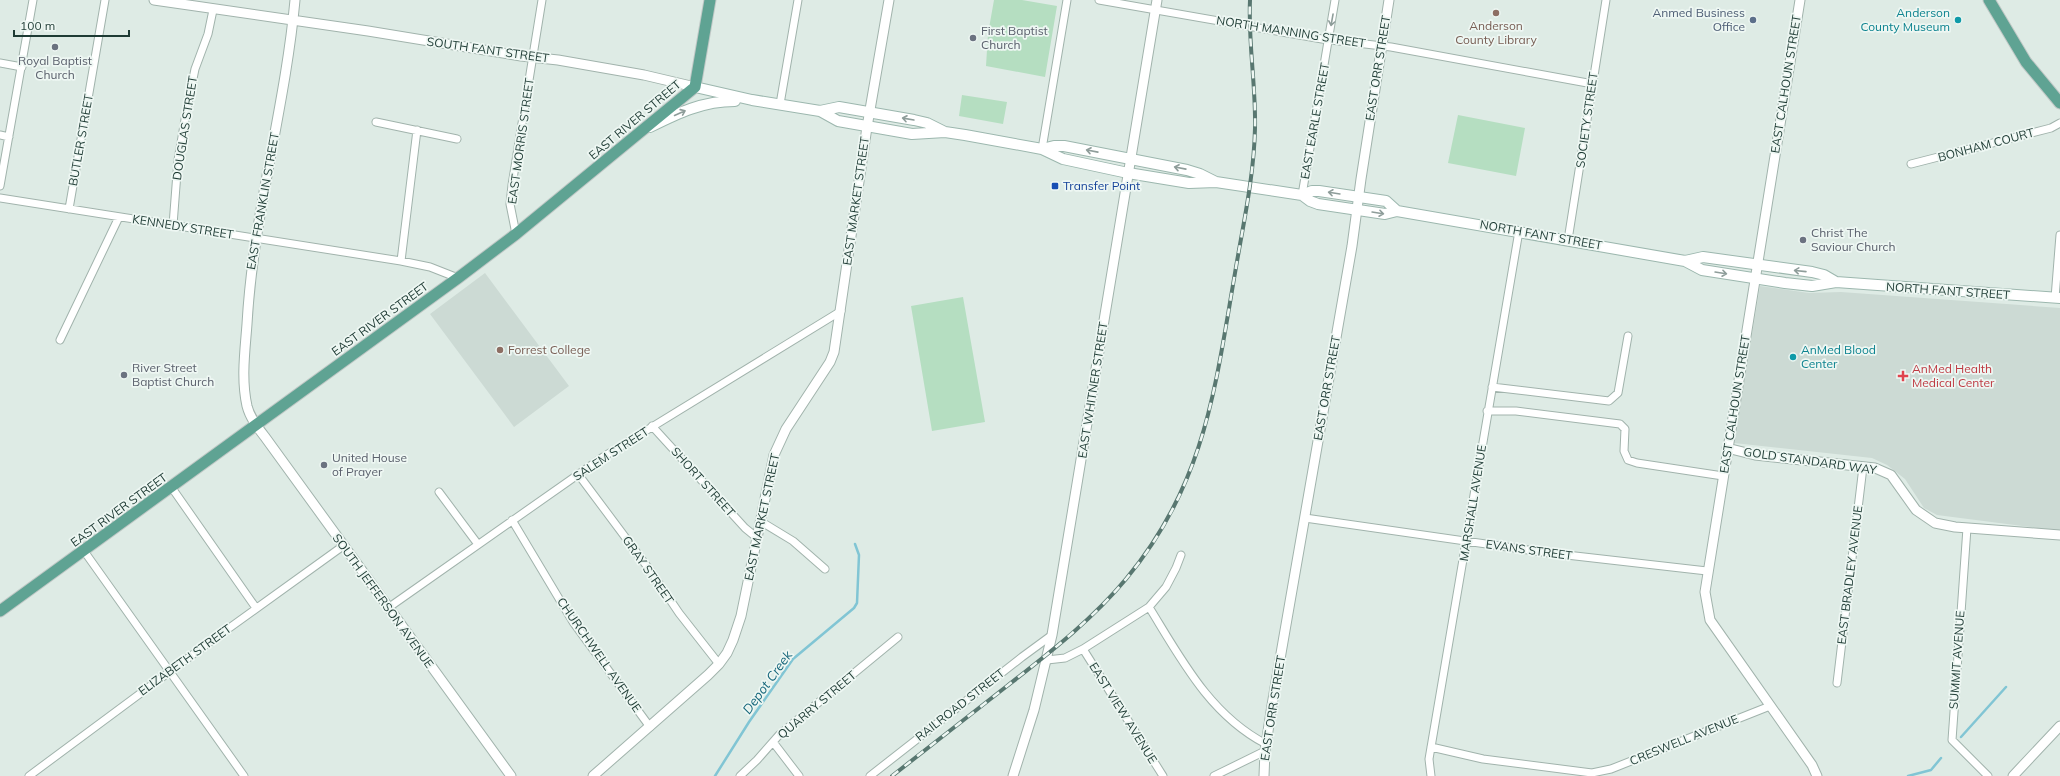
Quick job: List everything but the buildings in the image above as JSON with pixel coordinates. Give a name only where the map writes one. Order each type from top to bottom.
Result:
[{"type":"main road","name":"EAST RIVER STREET","points":[[0,611],[172,488],[458,278],[516,234],[695,88],[710,0]]},
{"type":"main road","points":[[1989,0],[2026,62],[2060,103]]},
{"type":"main road","name":"SOUTH FANT STREET","points":[[695,88],[752,100],[820,111],[838,121],[867,127],[912,134],[945,132],[1042,149],[1062,159],[1128,172]]},
{"type":"main road","points":[[645,129],[692,107],[705,104],[752,100]]},
{"type":"main road","name":"SOUTH FANT STREET","points":[[820,111],[839,107],[870,112],[927,123],[945,132]]},
{"type":"main road","name":"SOUTH FANT STREET","points":[[1042,149],[1054,146],[1064,146],[1130,159]]},
{"type":"main road","name":"NORTH FANT STREET","points":[[1130,159],[1187,170],[1200,174],[1216,182]]},
{"type":"main road","name":"NORTH FANT STREET","points":[[1128,172],[1189,184],[1216,182],[1302,195],[1310,201],[1318,204],[1385,214],[1397,210],[1685,261],[1702,270],[1755,279],[1812,286],[1836,282],[2058,298]]},
{"type":"main road","name":"NORTH FANT STREET","points":[[1302,195],[1319,190],[1386,201],[1397,210]]},
{"type":"main road","name":"NORTH FANT STREET","points":[[1685,261],[1702,257],[1757,266],[1812,272],[1824,275],[1836,282]]},
{"type":"street","points":[[0,186],[33,0]]},
{"type":"street","name":"BUTLER STREET","points":[[69,209],[105,0]]},
{"type":"street","name":"SOUTH FANT STREET","points":[[154,0],[521,56],[533,56],[644,75],[695,88]]},
{"type":"street","name":"EAST FRANKLIN STREET","points":[[256,426],[248,407],[244,379],[247,310],[255,238],[271,156],[295,0]]},
{"type":"street","name":"EAST MORRIS STREET","points":[[516,234],[510,204],[512,185],[542,0]]},
{"type":"street","points":[[780,104],[798,0]]},
{"type":"street","name":"EAST MARKET STREET","points":[[592,776],[719,664],[738,628],[774,455],[786,429],[830,362],[837,340],[867,127],[889,0]]},
{"type":"street","points":[[1042,149],[1067,0]]},
{"type":"street","name":"NORTH MANNING STREET","points":[[1100,0],[1593,84]]},
{"type":"street","name":"EAST WHITNER STREET","points":[[1013,776],[1034,710],[1052,635],[1090,414],[1130,159],[1157,0]]},
{"type":"street","name":"EAST EARLE STREET","points":[[1302,195],[1335,0]]},
{"type":"street","name":"EAST ORR STREET","points":[[1264,776],[1266,747],[1358,210],[1389,0]]},
{"type":"street","name":"SOCIETY STREET","points":[[1568,240],[1606,0]]},
{"type":"street","name":"EAST CALHOUN STREET","points":[[1800,0],[1705,592],[1710,620],[1812,765],[1817,776]]},
{"type":"street","name":"DOUGLAS STREET","points":[[172,225],[178,160],[187,108],[195,69],[208,34],[213,10]]},
{"type":"street","points":[[0,63],[22,67]]},
{"type":"street","points":[[376,122],[457,140]]},
{"type":"street","name":"BONHAM COURT","points":[[1911,164],[2051,128],[2060,123]]},
{"type":"street","points":[[401,261],[417,130]]},
{"type":"street","points":[[0,135],[9,137]]},
{"type":"street","name":"KENNEDY STREET","points":[[0,198],[401,261],[430,267],[458,278]]},
{"type":"street","points":[[60,340],[119,217]]},
{"type":"street","name":"MARSHALL AVENUE","points":[[1431,776],[1429,759],[1467,541],[1487,411],[1519,231]]},
{"type":"street","points":[[2058,298],[2060,235]]},
{"type":"street","name":"SALEM STREET","points":[[388,608],[477,543],[578,474],[652,426],[841,311]]},
{"type":"street","points":[[1492,387],[1609,401],[1618,393],[1628,336]]},
{"type":"street","points":[[1487,411],[1516,410],[1620,424],[1625,429],[1624,452],[1628,460],[1637,464],[1723,476]]},
{"type":"street","name":"SOUTH JEFFERSON AVENUE","points":[[256,426],[511,776]]},
{"type":"street","name":"SHORT STREET","points":[[652,426],[745,528],[756,537]]},
{"type":"street","name":"GOLD STANDARD WAY","points":[[1727,448],[1755,456],[1875,468],[1892,475],[1916,510],[1935,523],[1967,528],[2060,535]]},
{"type":"street","name":"EAST BRADLEY AVENUE","points":[[1837,683],[1863,467]]},
{"type":"street","name":"GRAY STREET","points":[[578,474],[652,573],[679,613],[719,664]]},
{"type":"street","points":[[172,488],[256,608]]},
{"type":"street","points":[[438,492],[477,543]]},
{"type":"street","name":"EVANS STREET","points":[[1305,518],[1549,553],[1707,572]]},
{"type":"street","name":"CHURCHWELL AVENUE","points":[[512,520],[573,622],[650,726]]},
{"type":"street","points":[[760,520],[792,541],[825,570]]},
{"type":"street","name":"SUMMIT AVENUE","points":[[1967,528],[1952,740],[1988,776]]},
{"type":"street","name":"ELIZABETH STREET","points":[[29,776],[256,608],[343,546]]},
{"type":"street","points":[[84,551],[244,776]]},
{"type":"street","points":[[1047,660],[1065,658],[1083,649],[1149,607],[1166,586],[1181,555]]},
{"type":"street","points":[[1149,607],[1193,677],[1213,704],[1247,734],[1266,747],[1214,776]]},
{"type":"street","name":"RAILROAD STREET","points":[[870,776],[1052,635]]},
{"type":"street","name":"QUARRY STREET","points":[[740,776],[779,735],[898,637]]},
{"type":"street","name":"EAST VIEW AVENUE","points":[[1083,649],[1163,776]]},
{"type":"street","name":"CRESWELL AVENUE","points":[[1431,747],[1483,759],[1592,773],[1611,770],[1770,706]]},
{"type":"street","points":[[2012,776],[2060,726]]},
{"type":"street","points":[[773,742],[798,776]]},
{"type":"shaded area","name":"Forrest College","points":[[485,273],[569,386],[514,427],[430,314]]},
{"type":"shaded area","name":"AnMed Health Medical Center","points":[[1760,286],[1809,293],[1841,292],[2060,308],[2060,531],[1937,515],[1924,508],[1905,479],[1887,465],[1872,458],[1734,443]]},
{"type":"green space","points":[[994,0],[1022,0],[1057,6],[1045,77],[986,66],[988,34]]},
{"type":"green space","points":[[962,95],[1007,102],[1003,124],[959,116]]},
{"type":"green space","points":[[1458,115],[1525,128],[1516,176],[1448,163]]},
{"type":"green space","points":[[963,297],[985,422],[932,431],[911,306]]},
{"type":"waterway","name":"Depot Creek","points":[[715,776],[749,722],[793,659],[854,608],[857,603],[859,555],[855,544]]},
{"type":"waterway","points":[[1961,737],[2006,687]]},
{"type":"waterway","points":[[1908,776],[1931,770],[1941,758]]},
{"type":"railway","points":[[892,776],[1070,636],[1113,594],[1126,579],[1153,543],[1174,507],[1190,471],[1203,434],[1213,396],[1248,201],[1253,165],[1255,128],[1250,32],[1250,0]]},
{"type":"place","name":"Anderson County Library","points":[[1496,13]]},
{"type":"place","name":"Anmed Business Office","points":[[1753,20]]},
{"type":"place","name":"Anderson County Museum","points":[[1958,20]]},
{"type":"place","name":"First Baptist Church","points":[[973,38]]},
{"type":"place","name":"Royal Baptist Church","points":[[55,47]]},
{"type":"place","name":"Transfer Point","points":[[1055,186]]},
{"type":"place","name":"Christ The Saviour Church","points":[[1803,240]]},
{"type":"place","name":"Forrest College","points":[[500,350]]},
{"type":"place","name":"AnMed Blood Center","points":[[1793,357]]},
{"type":"place","name":"River Street Baptist Church","points":[[124,375]]},
{"type":"place","name":"AnMed Health Medical Center","points":[[1903,376]]},
{"type":"place","name":"United House of Prayer","points":[[324,465]]}]
